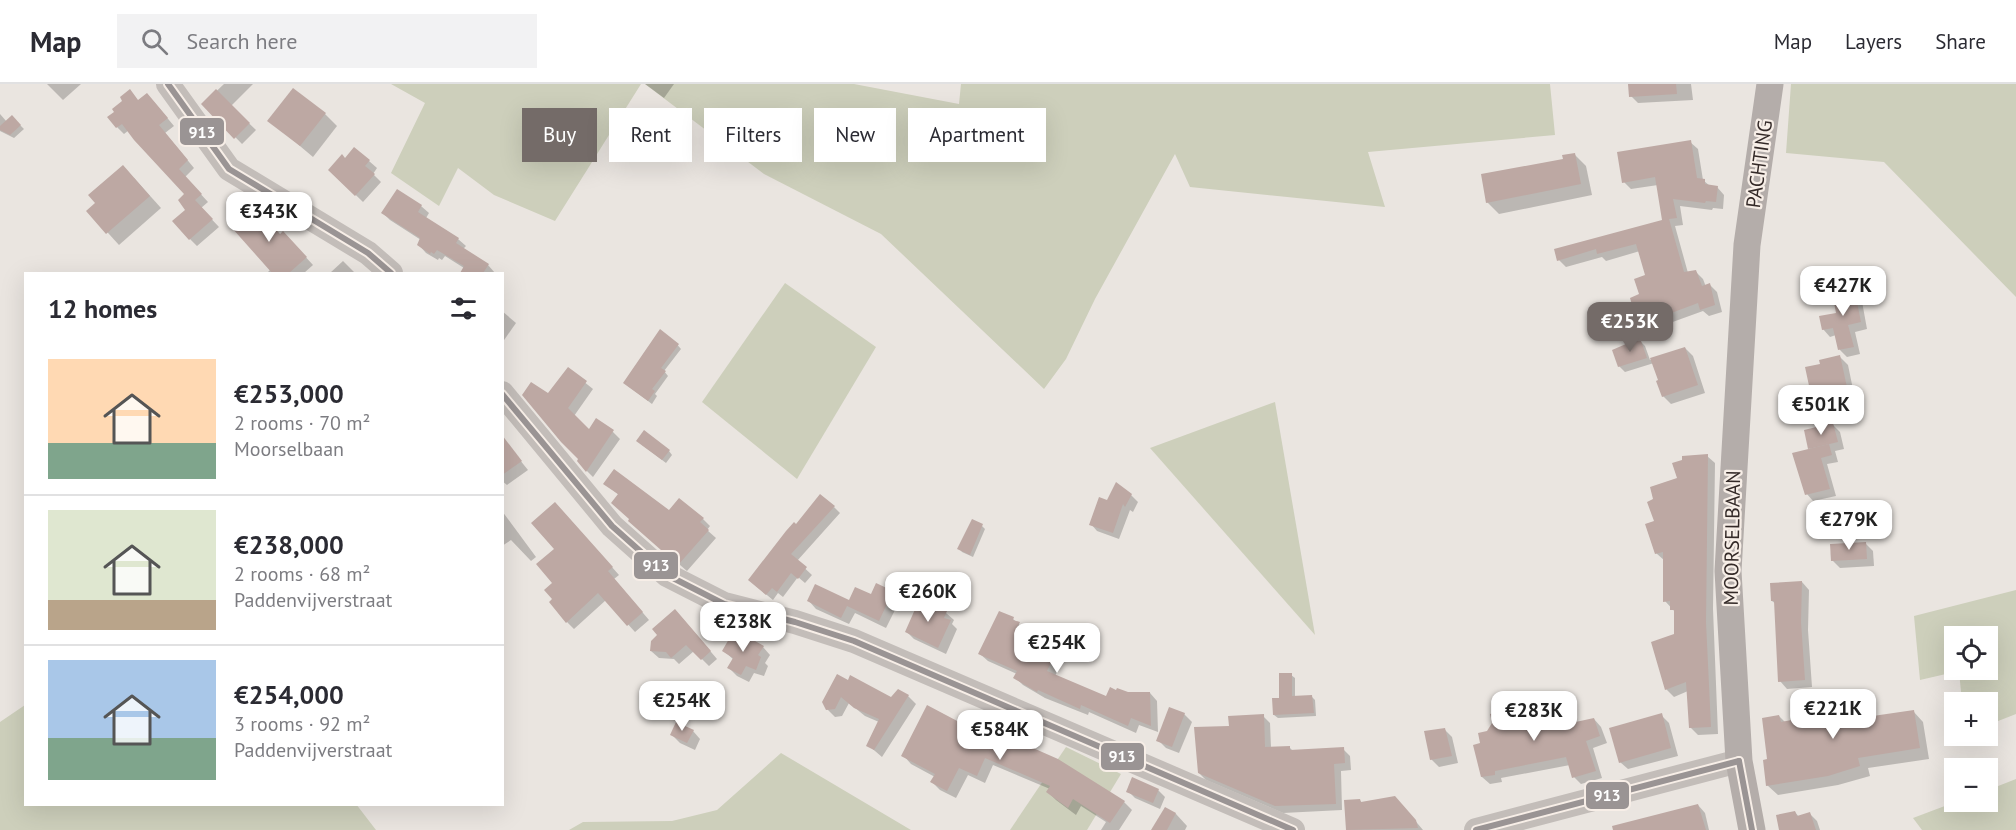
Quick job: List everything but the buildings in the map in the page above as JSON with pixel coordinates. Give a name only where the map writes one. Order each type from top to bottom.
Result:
[{"type":"main road","name":"PACHTING","points":[[1747,245],[1770,84]]},
{"type":"main road","name":"MOORSELBAAN","points":[[1747,245],[1728,571],[1739,761],[1752,830]]},
{"type":"street","points":[[168,84],[229,169],[368,253],[390,272]]},
{"type":"street","points":[[504,395],[612,526],[667,575],[724,604],[795,622],[854,641],[1293,830]]},
{"type":"street","points":[[1476,830],[1739,761]]},
{"type":"green space","points":[[391,84],[641,84],[626,108],[609,108],[609,135],[597,154],[597,108],[522,108],[522,162],[592,162],[555,221],[494,195],[458,168],[439,206],[391,173],[425,103]]},
{"type":"green space","points":[[645,84],[854,84],[959,104],[961,84],[1550,84],[1555,135],[1368,152],[1385,207],[1190,187],[1175,154],[1095,299],[1066,359],[1044,389],[881,234],[764,174],[748,162],[802,162],[802,108],[704,108],[704,129],[692,120],[692,108],[677,108]]},
{"type":"green space","points":[[1791,84],[2016,84],[2016,297],[1884,162],[1786,153]]},
{"type":"green space","points":[[785,283],[876,347],[797,479],[702,402]]},
{"type":"green space","points":[[1275,402],[1315,635],[1150,448]]},
{"type":"green space","points":[[2016,590],[2016,714],[1998,721],[1998,692],[1961,692],[1960,680],[1998,680],[1998,626],[1944,626],[1944,674],[1920,680],[1914,616]]},
{"type":"green space","points":[[24,706],[24,806],[358,806],[376,830],[0,830],[0,722]]},
{"type":"green space","points":[[1066,747],[1121,774],[1087,830],[1010,830]]},
{"type":"green space","points":[[781,753],[911,830],[569,830],[583,822],[672,821],[717,810]]},
{"type":"green space","points":[[2016,779],[2016,830],[1922,830],[1913,818],[1944,806],[1944,812],[1998,812],[1998,786]]},
{"type":"transit line","name":"913","points":[[168,84],[229,169],[368,253],[390,272]]},
{"type":"transit line","name":"913","points":[[504,396],[612,526],[667,575],[724,604],[795,622],[854,641],[1293,830]]},
{"type":"transit line","name":"913","points":[[1739,761],[1752,830]]},
{"type":"transit line","name":"913","points":[[1476,830],[1739,761]]}]
